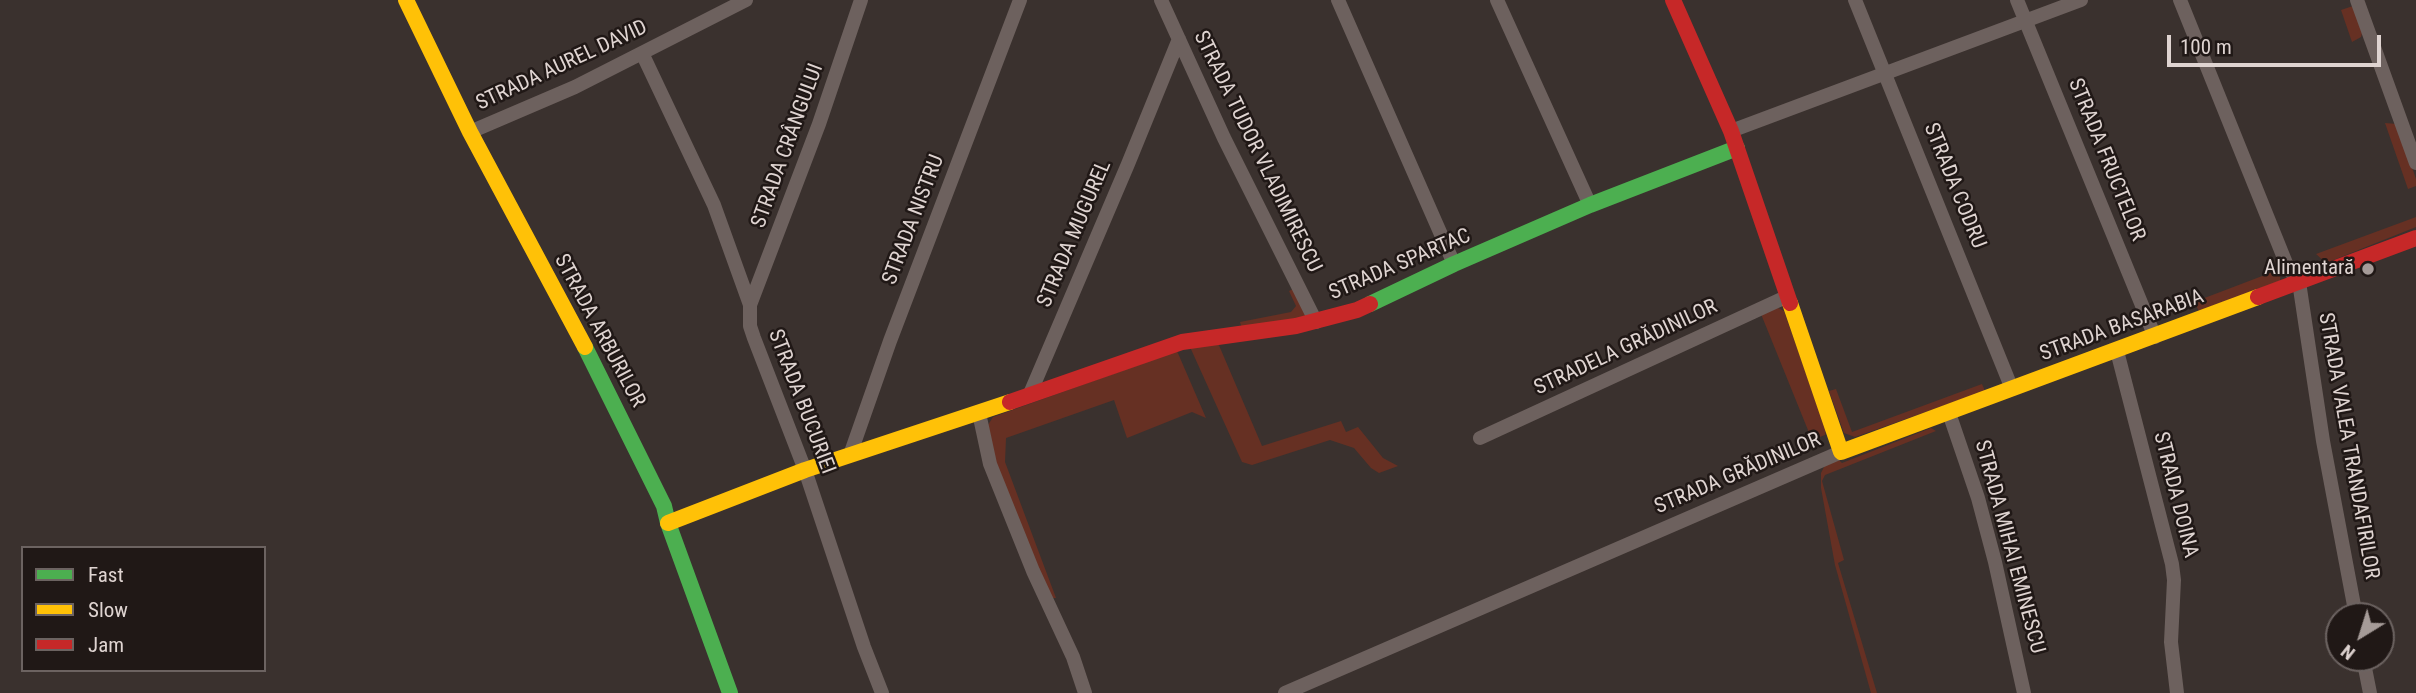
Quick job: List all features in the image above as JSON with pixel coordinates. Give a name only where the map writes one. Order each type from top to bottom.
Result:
[{"type":"street","name":"STRADA AUREL DAVID","points":[[470,132],[575,87],[747,0]]},
{"type":"street","name":"STRADA CRÂNGULUI","points":[[750,305],[819,124],[861,0]]},
{"type":"street","name":"STRADA NISTRU","points":[[850,455],[890,341],[1020,0]]},
{"type":"street","name":"STRADA TUDOR VLADIMIRESCU","points":[[1161,0],[1224,138],[1315,322]]},
{"type":"street","points":[[1338,0],[1454,264]]},
{"type":"street","points":[[1497,0],[1590,205]]},
{"type":"street","name":"STRADA GRĂDINILOR","points":[[1285,693],[1841,452],[1731,131],[1672,0]]},
{"type":"street","name":"STRADA CODRU","points":[[1855,0],[2012,389]]},
{"type":"street","name":"STRADA FRUCTELOR","points":[[2018,0],[2155,337]]},
{"type":"street","points":[[1731,131],[2081,0]]},
{"type":"street","points":[[2180,0],[2288,268],[2299,282]]},
{"type":"street","points":[[2357,0],[2416,163]]},
{"type":"street","name":"STRADA ARBURILOR","points":[[412,2],[470,132],[594,364],[664,506],[730,693]]},
{"type":"street","name":"STRADA MUGUREL","points":[[1029,396],[1179,39]]},
{"type":"street","name":"STRADA BUCURIEI","points":[[642,53],[714,205],[750,305],[750,326],[754,338],[805,470],[882,693]]},
{"type":"street","name":"STRADA SPARTAC","points":[[1029,396],[1182,342],[1277,330],[1357,310],[1590,205],[1737,148]]},
{"type":"street","name":"STRADA BASARABIA","points":[[1841,452],[2416,238]]},
{"type":"street","name":"STRADA VALEA TRANDAFIRILOR","points":[[2299,282],[2323,441],[2353,602]]},
{"type":"street","name":"STRADELA GRĂDINILOR","points":[[1480,438],[1788,296]]},
{"type":"street","name":"STRADA DOINA","points":[[2117,351],[2172,564],[2174,580],[2171,642],[2176,693]]},
{"type":"street","points":[[668,523],[805,470],[1029,396]]},
{"type":"street","name":"STRADA MIHAI EMINESCU","points":[[1949,412],[1978,498],[2024,693]]},
{"type":"street","points":[[979,413],[990,464],[1033,571],[1073,657],[1085,693]]},
{"type":"street","points":[[2366,672],[2370,693]]},
{"type":"shaded area","points":[[2353,6],[2362,33],[2361,37],[2352,42],[2341,10]]},
{"type":"shaded area","points":[[2385,123],[2397,124],[2416,186],[2408,189]]},
{"type":"shaded area","points":[[2416,217],[2416,227],[2326,263],[2316,254]]},
{"type":"shaded area","points":[[2275,260],[2281,267],[2280,281],[2199,311],[2194,302],[2278,270]]},
{"type":"shaded area","points":[[1293,289],[1306,312],[1305,319],[1242,329],[1240,322],[1291,312],[1296,306],[1289,291]]},
{"type":"shaded area","points":[[1776,307],[1784,311],[1826,430],[1825,435],[1812,440],[1761,314]]},
{"type":"shaded area","points":[[1218,343],[1262,446],[1341,421],[1346,432],[1358,427],[1383,458],[1398,466],[1379,473],[1371,468],[1354,448],[1330,440],[1252,465],[1242,462],[1190,347]]},
{"type":"shaded area","points":[[1177,351],[1206,418],[1192,412],[1127,438],[1114,400],[1006,438],[1005,462],[1056,598],[1050,598],[996,463],[988,425],[993,417]]},
{"type":"shaded area","points":[[1982,384],[1985,391],[1855,437],[1844,433],[1829,391],[1836,389],[1852,432]]},
{"type":"shaded area","points":[[1931,428],[1936,431],[1825,475],[1822,481],[1844,560],[1838,563],[1877,693],[1871,693],[1835,565],[1821,488],[1821,473],[1825,465],[1839,460],[1842,463]]},
{"type":"traffic: fast","points":[[1370,304],[1590,205],[1737,148]]},
{"type":"traffic: fast","points":[[585,347],[664,506],[730,693]]},
{"type":"traffic: slow","points":[[406,0],[470,132],[585,347]]},
{"type":"traffic: slow","points":[[1790,303],[1841,452],[2258,297]]},
{"type":"traffic: slow","points":[[668,523],[805,470],[1010,402]]},
{"type":"traffic: jam","points":[[1673,0],[1731,131],[1790,303]]},
{"type":"traffic: jam","points":[[2258,297],[2416,238]]},
{"type":"traffic: jam","points":[[1010,402],[1182,342],[1296,326],[1370,304]]},
{"type":"place","name":"Alimentară","points":[[2368,269]]}]
